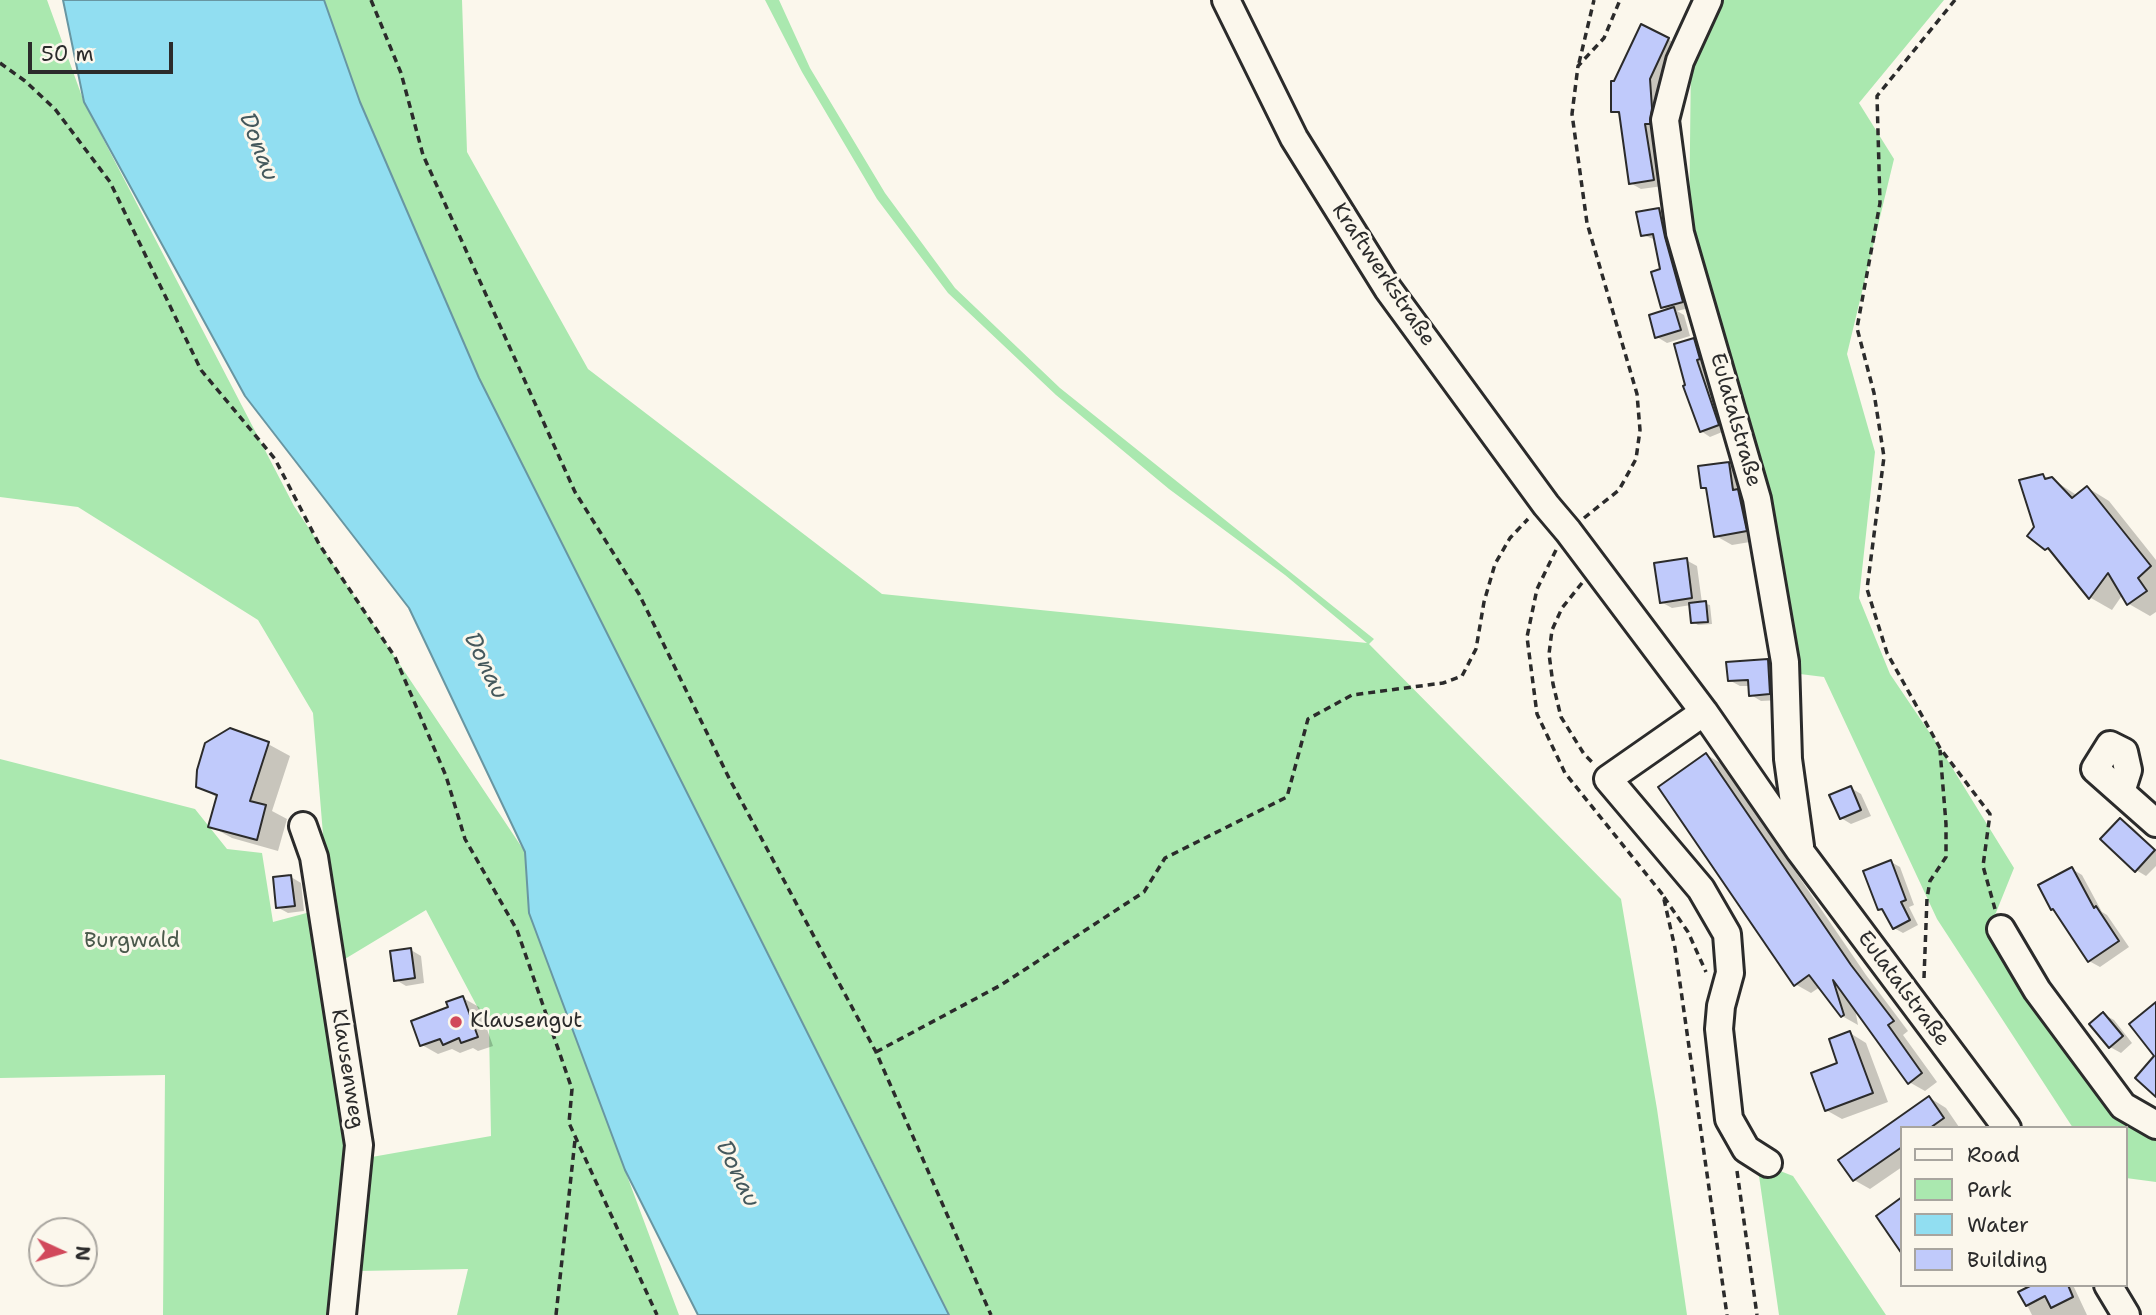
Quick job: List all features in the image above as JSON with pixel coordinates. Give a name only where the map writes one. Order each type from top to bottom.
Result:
[{"type":"street","name":"Kraftwerkstraße","points":[[1226,0],[1294,138],[1388,289],[1546,505],[1568,531]]},
{"type":"street","name":"Eulatalstraße","points":[[1708,0],[1680,61],[1665,120],[1679,233],[1757,499],[1785,662],[1788,759],[1800,851]]},
{"type":"street","name":"Eulatalstraße","points":[[1568,531],[1703,712],[1800,851],[2006,1126]]},
{"type":"street","points":[[1703,712],[1608,779],[1701,890],[1727,934],[1730,973],[1721,1006],[1719,1029],[1729,1119],[1746,1149],[1768,1163]]},
{"type":"street","points":[[2121,792],[2156,823]]},
{"type":"street","name":"Klausenweg","points":[[303,826],[314,857],[359,1145],[342,1315]]},
{"type":"street","points":[[2001,929],[2037,990],[2123,1106],[2156,1125]]},
{"type":"street","points":[[2109,1287],[2126,1315]]},
{"type":"path","points":[[371,0],[401,73],[423,155],[575,492],[639,594],[729,778],[876,1052],[991,1315]]},
{"type":"path","points":[[1594,0],[1578,66],[1572,114],[1587,223],[1637,394],[1640,429],[1636,458],[1619,490],[1568,531],[1550,558],[1537,589],[1527,637],[1537,715],[1565,773],[1663,895],[1688,932],[1721,1006]]},
{"type":"path","points":[[1578,66],[1604,38],[1620,0]]},
{"type":"path","points":[[1955,0],[1877,96],[1880,202],[1857,328],[1874,393],[1884,457],[1867,589],[1887,653],[1940,748],[1990,814],[1983,866],[2001,929]]},
{"type":"path","points":[[0,63],[25,81],[55,109],[110,182],[201,370],[275,459],[319,544],[395,657],[446,776],[465,839],[517,930],[572,1089],[569,1123],[657,1315]]},
{"type":"path","points":[[876,1052],[1001,985],[1144,892],[1165,858],[1287,796],[1308,719],[1352,695],[1443,683],[1462,676],[1476,649],[1484,602],[1495,564],[1510,538],[1528,518],[1546,505]]},
{"type":"path","points":[[1597,570],[1576,589],[1562,608],[1552,630],[1549,654],[1553,684],[1562,717],[1584,754],[1608,779]]},
{"type":"path","points":[[1917,1007],[1924,978],[1930,881],[1946,857],[1940,748]]},
{"type":"path","points":[[1663,895],[1675,948],[1727,1315]]},
{"type":"path","points":[[556,1315],[575,1138]]},
{"type":"path","points":[[1737,1170],[1757,1315]]},
{"type":"green space","name":"Burgwald","points":[[0,0],[47,0],[84,102],[294,506],[525,852],[529,913],[679,1315],[457,1315],[468,1269],[359,1271],[349,1315],[163,1315],[165,1075],[0,1078],[0,759],[195,809],[227,849],[262,853],[273,922],[329,907],[313,713],[258,620],[78,507],[0,497]],"holes":[[[426,910],[489,1029],[491,1136],[349,1161],[325,971]]]},
{"type":"green space","points":[[324,0],[462,0],[467,152],[588,369],[882,594],[1367,643],[1285,575],[1169,489],[1056,395],[948,293],[877,199],[802,72],[765,0],[779,0],[810,68],[885,193],[955,288],[1060,388],[1374,639],[1369,644],[1621,899],[1657,1109],[1687,1315],[950,1315],[479,378],[360,102]]},
{"type":"green space","points":[[1719,0],[1944,0],[1859,103],[1894,159],[1847,354],[1875,452],[1859,598],[1890,674],[1940,748],[2014,868],[1991,925],[2156,1135],[2156,1182],[2128,1178],[2128,1126],[2072,1126],[1937,919],[1824,677],[1792,673],[1689,231],[1691,58]]},
{"type":"green space","points":[[1757,1162],[1793,1176],[1886,1315],[1779,1315]]},
{"type":"water","name":"Donau","points":[[63,0],[324,0],[360,102],[479,378],[949,1315],[698,1315],[625,1170],[529,913],[525,852],[409,608],[245,396],[84,102]]},
{"type":"building","points":[[1641,24],[1669,38],[1650,79],[1652,108],[1650,124],[1645,124],[1654,180],[1629,184],[1619,112],[1611,112],[1611,81],[1614,81]]},
{"type":"building","points":[[1659,208],[1683,302],[1661,308],[1651,272],[1660,269],[1653,234],[1641,236],[1636,212]]},
{"type":"building","points":[[1674,307],[1681,330],[1655,338],[1649,315]]},
{"type":"building","points":[[1694,338],[1700,359],[1697,360],[1719,425],[1700,432],[1683,386],[1685,385],[1674,344]]},
{"type":"building","points":[[1729,462],[1733,490],[1738,489],[1747,531],[1714,537],[1706,488],[1701,488],[1698,466]]},
{"type":"building","points":[[2043,474],[2045,479],[2052,477],[2072,498],[2087,486],[2151,566],[2138,578],[2147,591],[2127,605],[2108,573],[2089,599],[2048,548],[2045,550],[2027,536],[2034,527],[2019,480]]},
{"type":"building","points":[[1687,558],[1692,598],[1660,603],[1654,563]]},
{"type":"building","points":[[1706,601],[1708,622],[1691,623],[1689,603]]},
{"type":"building","points":[[1768,659],[1770,694],[1749,696],[1748,680],[1728,681],[1726,662]]},
{"type":"building","points":[[230,728],[269,742],[250,801],[266,805],[257,840],[208,827],[217,795],[196,787],[197,770],[205,743]]},
{"type":"building","points":[[1706,753],[1851,965],[1894,1021],[1888,1025],[1922,1073],[1908,1084],[1833,980],[1844,1015],[1841,1017],[1809,975],[1794,986],[1658,787]]},
{"type":"building","points":[[1851,786],[1861,810],[1840,819],[1829,795]]},
{"type":"building","points":[[2120,818],[2155,850],[2135,872],[2100,839]]},
{"type":"building","points":[[1891,860],[1906,900],[1901,902],[1910,920],[1893,929],[1882,909],[1878,910],[1863,871]]},
{"type":"building","points":[[2072,867],[2094,908],[2096,906],[2119,941],[2088,962],[2053,909],[2051,910],[2038,885]]},
{"type":"building","points":[[291,875],[295,906],[276,908],[273,877]]},
{"type":"building","points":[[411,948],[415,978],[394,981],[390,951]]},
{"type":"building","name":"Klausengut","points":[[463,996],[478,1037],[461,1043],[459,1038],[443,1045],[440,1039],[420,1046],[411,1021],[448,1007],[446,1002]]},
{"type":"building","points":[[2156,1002],[2156,1097],[2135,1078],[2154,1056],[2129,1024]]},
{"type":"building","points":[[2103,1012],[2123,1036],[2109,1048],[2089,1024]]},
{"type":"building","points":[[1850,1031],[1873,1093],[1825,1111],[1811,1073],[1837,1063],[1829,1039]]},
{"type":"building","points":[[1929,1096],[1944,1118],[1933,1126],[1900,1126],[1900,1148],[1853,1181],[1838,1160]]},
{"type":"building","points":[[1900,1198],[1900,1251],[1876,1216]]},
{"type":"building","points":[[2028,1287],[2069,1287],[2073,1297],[2051,1308],[2045,1296],[2026,1306],[2018,1292]]},
{"type":"place","name":"Klausengut","points":[[456,1022]]}]
